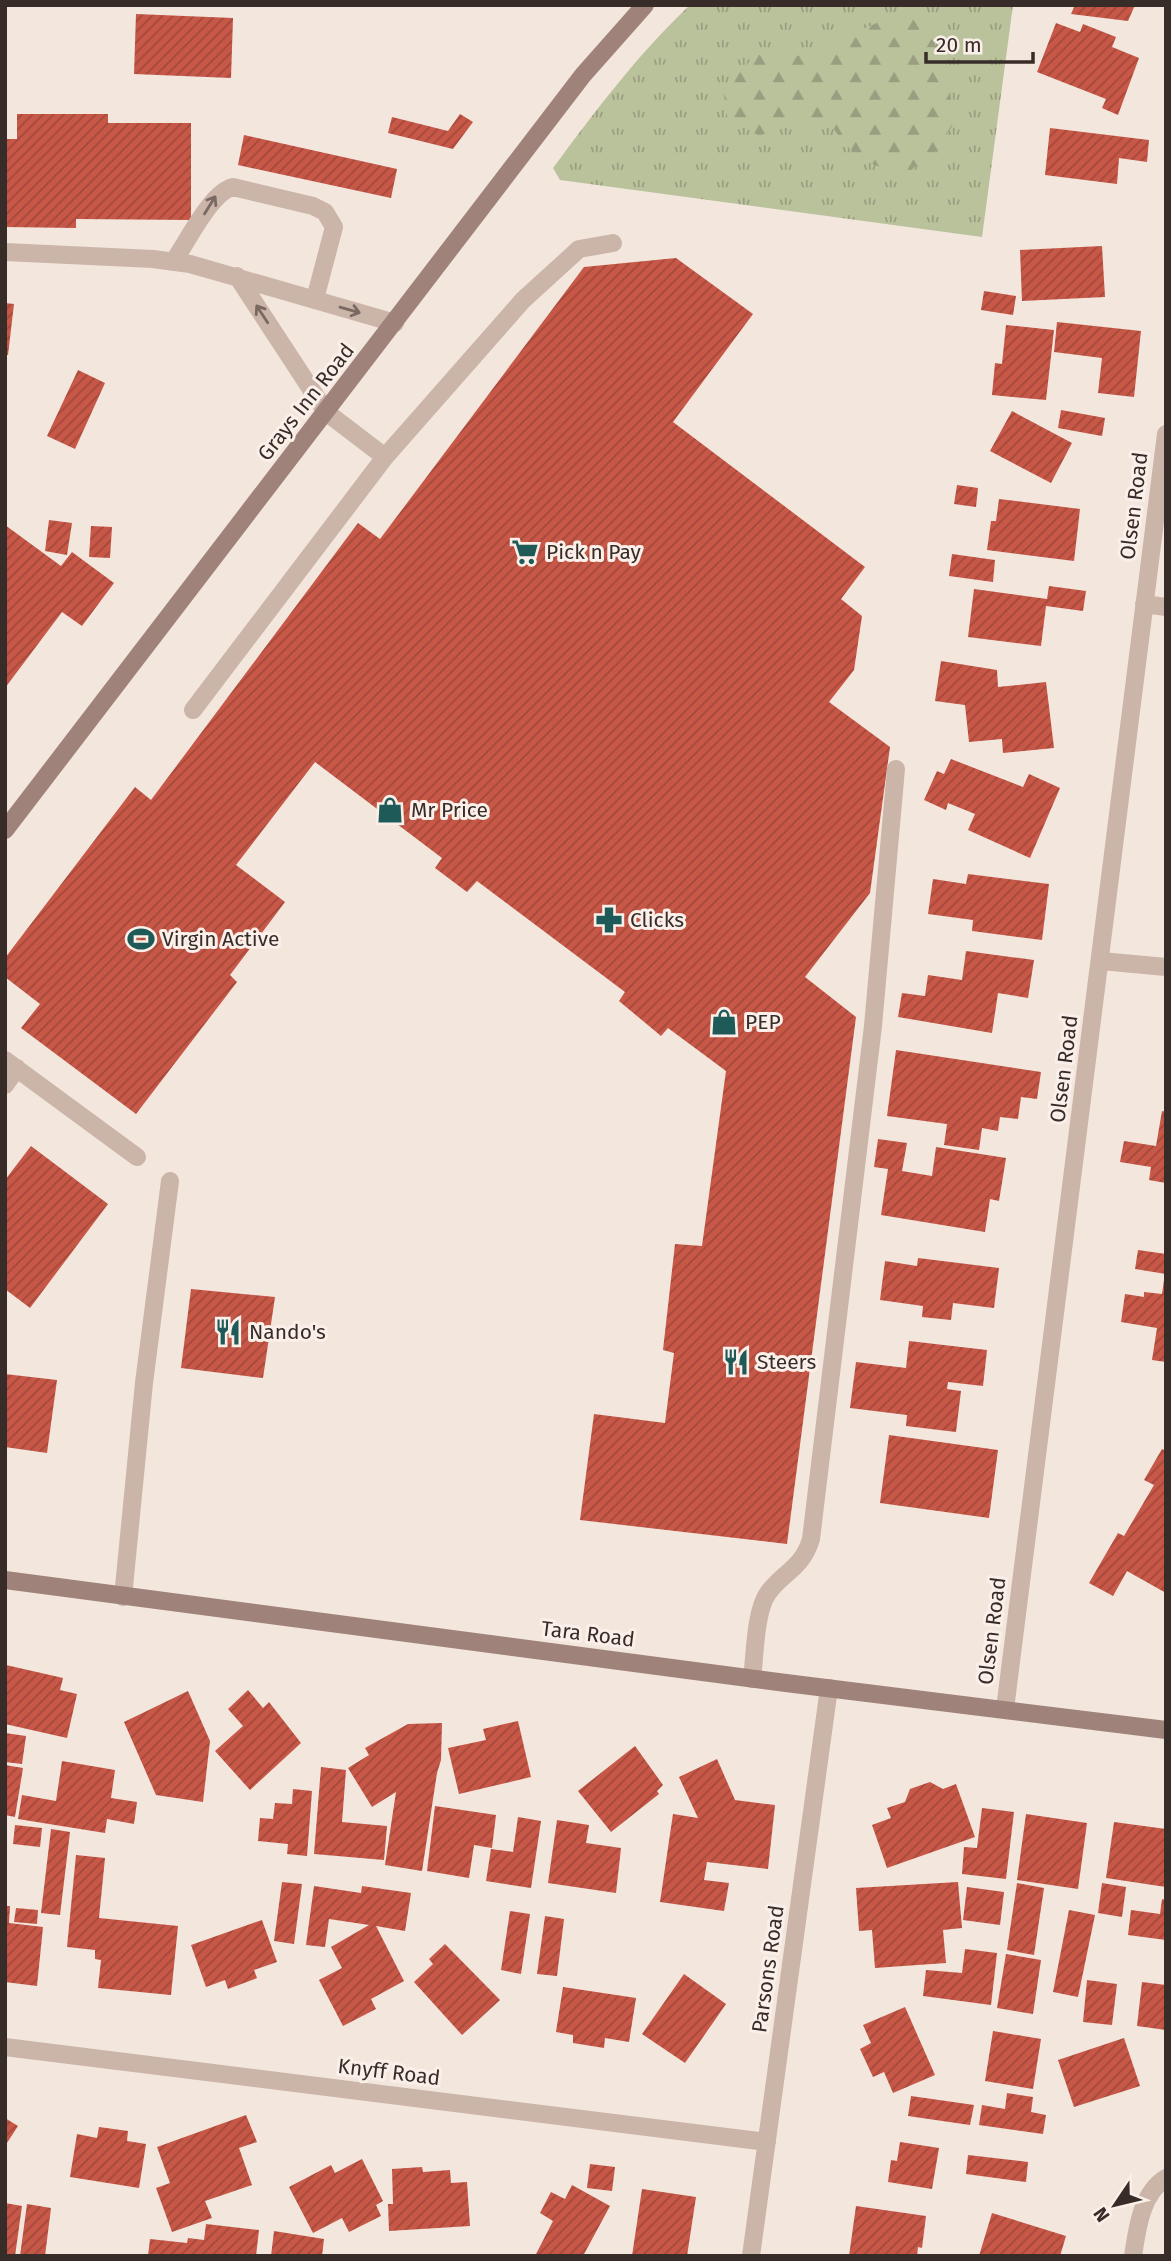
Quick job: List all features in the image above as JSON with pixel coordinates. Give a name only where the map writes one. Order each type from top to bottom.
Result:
[{"type":"street","name":"Grays Inn Road","points":[[5,830],[583,75],[645,5]]},
{"type":"street","points":[[173,262],[213,198],[223,189],[233,187],[313,206],[325,212],[334,227],[314,299]]},
{"type":"street","points":[[193,710],[385,457],[523,300],[565,259],[589,246],[613,243]]},
{"type":"street","points":[[5,252],[173,262],[237,276],[395,323]]},
{"type":"street","points":[[237,276],[326,412],[385,457]]},
{"type":"street","name":"Olsen Road","points":[[1005,1709],[1166,434]]},
{"type":"street","points":[[1144,604],[1166,607]]},
{"type":"street","points":[[752,1679],[762,1604],[769,1591],[796,1568],[807,1554],[811,1538],[873,1026],[896,769]]},
{"type":"street","points":[[1101,961],[1166,967]]},
{"type":"street","points":[[5,1085],[11,1064],[137,1157]]},
{"type":"street","points":[[123,1597],[145,1383],[170,1181]]},
{"type":"street","name":"Tara Road","points":[[5,1580],[752,1679],[1166,1730]]},
{"type":"street","name":"Parsons Road","points":[[751,2256],[829,1688]]},
{"type":"street","name":"Knyff Road","points":[[5,2047],[767,2142]]},
{"type":"street","points":[[1133,2256],[1142,2211],[1164,2179]]},
{"type":"green space","points":[[690,5],[1013,5],[982,237],[560,180],[553,168],[635,63]]},
{"type":"green space","points":[[912,18],[933,41],[948,67],[953,124],[940,148],[905,174],[879,167],[860,157],[829,122],[801,119],[759,136],[727,116],[723,89],[756,55],[822,56],[848,36],[881,21]]},
{"type":"building","points":[[1075,5],[1135,5],[1128,21],[1071,14]]},
{"type":"building","points":[[136,14],[233,18],[231,78],[134,74]]},
{"type":"building","points":[[1056,23],[1080,32],[1083,24],[1116,37],[1112,47],[1139,58],[1118,115],[1102,108],[1106,99],[1037,72]]},
{"type":"building","points":[[17,114],[108,114],[108,123],[191,123],[191,220],[76,219],[76,228],[5,227],[5,139],[17,139]]},
{"type":"building","points":[[460,114],[473,122],[453,149],[388,133],[392,117],[448,131]]},
{"type":"building","points":[[1050,128],[1149,140],[1147,162],[1119,158],[1117,184],[1045,175]]},
{"type":"building","points":[[244,135],[397,169],[391,198],[238,165]]},
{"type":"building","points":[[1102,246],[1105,297],[1022,301],[1020,250]]},
{"type":"building","points":[[676,258],[753,314],[673,422],[865,567],[841,599],[862,616],[854,670],[829,702],[890,747],[870,893],[805,977],[856,1017],[787,1544],[580,1520],[594,1414],[665,1423],[674,1353],[663,1350],[675,1244],[702,1246],[726,1071],[668,1028],[661,1036],[619,1001],[625,992],[477,881],[467,892],[435,868],[442,858],[315,762],[236,865],[285,902],[230,975],[237,982],[136,1114],[21,1028],[40,1004],[5,977],[5,958],[135,787],[151,800],[358,523],[380,539],[584,267]]},
{"type":"building","points":[[984,291],[1016,296],[1013,315],[981,310]]},
{"type":"building","points":[[5,303],[14,304],[8,355],[5,355]]},
{"type":"building","points":[[1057,322],[1141,331],[1134,397],[1098,393],[1102,358],[1054,352]]},
{"type":"building","points":[[1006,325],[1054,330],[1046,400],[992,395],[995,363],[1002,364]]},
{"type":"building","points":[[78,370],[105,383],[75,449],[47,436]]},
{"type":"building","points":[[1061,410],[1105,418],[1102,436],[1058,428]]},
{"type":"building","points":[[1012,411],[1072,443],[1051,483],[990,451]]},
{"type":"building","points":[[957,485],[978,488],[976,507],[954,504]]},
{"type":"building","points":[[999,499],[1080,509],[1074,561],[987,550],[991,521],[996,521]]},
{"type":"building","points":[[49,520],[72,523],[67,555],[45,551]]},
{"type":"building","points":[[5,525],[61,566],[72,552],[114,583],[82,626],[62,612],[5,688]]},
{"type":"building","points":[[91,526],[112,527],[110,558],[89,557]]},
{"type":"building","points":[[952,554],[995,560],[993,582],[949,576]]},
{"type":"building","points":[[1049,586],[1086,591],[1083,611],[1046,606],[1041,646],[968,637],[974,589],[1047,599]]},
{"type":"building","points":[[941,661],[997,670],[998,687],[1046,682],[1054,748],[1003,753],[1002,739],[969,742],[965,705],[935,701]]},
{"type":"building","points":[[951,759],[1023,787],[1029,774],[1060,788],[1030,858],[968,830],[975,814],[948,803],[946,810],[924,800],[937,771],[944,774]]},
{"type":"building","points":[[968,874],[1049,884],[1042,940],[972,931],[973,920],[928,914],[933,879],[966,884]]},
{"type":"building","points":[[966,951],[1034,960],[1028,998],[998,993],[992,1033],[898,1017],[902,993],[925,996],[928,975],[962,980]]},
{"type":"building","points":[[896,1050],[1041,1072],[1037,1099],[1021,1097],[1018,1119],[1000,1117],[998,1131],[982,1128],[979,1150],[944,1145],[947,1124],[887,1116]]},
{"type":"building","points":[[1162,1111],[1166,1112],[1166,1183],[1149,1180],[1151,1167],[1120,1162],[1124,1141],[1156,1146]]},
{"type":"building","points":[[878,1139],[907,1143],[902,1171],[932,1176],[936,1147],[1006,1158],[999,1201],[990,1199],[985,1232],[881,1215],[888,1169],[874,1167]]},
{"type":"building","points":[[31,1146],[108,1204],[30,1308],[5,1289],[5,1180]]},
{"type":"building","points":[[1138,1250],[1166,1254],[1166,1274],[1135,1269]]},
{"type":"building","points":[[918,1258],[999,1268],[994,1308],[953,1303],[951,1320],[922,1317],[923,1306],[880,1300],[885,1261],[917,1266]]},
{"type":"building","points":[[1164,1280],[1166,1362],[1152,1360],[1157,1328],[1121,1322],[1125,1294],[1144,1297],[1144,1292],[1162,1294]]},
{"type":"building","name":"Nando's","points":[[191,1289],[275,1297],[263,1378],[181,1368]]},
{"type":"building","points":[[909,1341],[987,1350],[983,1386],[948,1382],[947,1389],[961,1391],[956,1432],[906,1426],[907,1415],[850,1408],[856,1362],[906,1368]]},
{"type":"building","points":[[5,1374],[57,1380],[47,1453],[5,1447]]},
{"type":"building","points":[[889,1435],[998,1450],[989,1518],[880,1503]]},
{"type":"building","points":[[1162,1449],[1166,1451],[1166,1593],[1127,1571],[1113,1596],[1089,1583],[1118,1533],[1124,1536],[1154,1485],[1144,1480]]},
{"type":"building","points":[[6,1665],[63,1678],[60,1690],[77,1694],[67,1738],[5,1724]]},
{"type":"building","points":[[248,1690],[263,1708],[269,1702],[301,1743],[250,1790],[215,1751],[243,1726],[228,1709]]},
{"type":"building","points":[[188,1691],[210,1741],[203,1802],[156,1795],[124,1722]]},
{"type":"building","points":[[518,1721],[531,1777],[459,1794],[448,1748],[486,1740],[483,1729]]},
{"type":"building","points":[[442,1723],[441,1760],[422,1871],[385,1865],[396,1792],[372,1807],[348,1768],[369,1755],[365,1748],[408,1724]]},
{"type":"building","points":[[5,1733],[26,1736],[22,1764],[5,1762]]},
{"type":"building","points":[[635,1746],[663,1785],[657,1791],[659,1794],[611,1832],[578,1791]]},
{"type":"building","points":[[717,1759],[735,1800],[775,1805],[768,1869],[707,1862],[704,1880],[729,1883],[724,1911],[660,1902],[673,1814],[698,1818],[679,1777]]},
{"type":"building","points":[[62,1761],[115,1770],[111,1798],[137,1802],[134,1824],[107,1819],[105,1833],[18,1819],[22,1795],[56,1801]]},
{"type":"building","points":[[5,1765],[23,1768],[15,1817],[5,1815]]},
{"type":"building","points":[[321,1767],[346,1770],[342,1822],[387,1826],[384,1860],[314,1854]]},
{"type":"building","points":[[930,1782],[943,1789],[956,1784],[975,1837],[887,1868],[872,1825],[891,1818],[887,1808],[905,1802],[910,1789]]},
{"type":"building","points":[[293,1789],[312,1791],[307,1856],[287,1854],[288,1844],[258,1841],[260,1818],[273,1819],[275,1803],[292,1804]]},
{"type":"building","points":[[435,1806],[496,1815],[492,1848],[474,1845],[469,1878],[427,1871]]},
{"type":"building","points":[[982,1808],[1014,1812],[1006,1879],[962,1874],[964,1847],[977,1848]]},
{"type":"building","points":[[1026,1814],[1087,1823],[1078,1889],[1017,1880]]},
{"type":"building","points":[[518,1817],[541,1821],[531,1888],[486,1881],[491,1849],[513,1852]]},
{"type":"building","points":[[557,1820],[589,1825],[586,1843],[621,1848],[616,1893],[548,1883]]},
{"type":"building","points":[[1114,1822],[1166,1829],[1166,1887],[1106,1878]]},
{"type":"building","points":[[15,1825],[42,1828],[40,1847],[13,1844]]},
{"type":"building","points":[[51,1829],[70,1832],[60,1915],[41,1913]]},
{"type":"building","points":[[76,1855],[105,1858],[99,1918],[178,1926],[171,1995],[98,1988],[101,1960],[95,1959],[95,1950],[67,1947]]},
{"type":"building","points":[[282,1882],[302,1884],[294,1944],[274,1941]]},
{"type":"building","points":[[958,1882],[962,1928],[943,1930],[946,1963],[875,1968],[872,1930],[859,1931],[856,1888]]},
{"type":"building","points":[[1017,1883],[1044,1888],[1034,1955],[1007,1950]]},
{"type":"building","points":[[1102,1883],[1126,1887],[1122,1917],[1098,1913]]},
{"type":"building","points":[[314,1886],[361,1893],[362,1886],[411,1893],[405,1931],[376,1926],[404,1981],[371,1999],[376,2009],[343,2026],[319,1980],[342,1968],[331,1947],[369,1925],[329,1919],[325,1947],[306,1945]]},
{"type":"building","points":[[967,1887],[1004,1892],[1000,1925],[963,1920]]},
{"type":"building","points":[[1162,1899],[1166,1900],[1166,1940],[1128,1935],[1131,1910],[1160,1914]]},
{"type":"building","points":[[5,1906],[10,1906],[9,1923],[43,1927],[37,1986],[5,1982]]},
{"type":"building","points":[[16,1908],[38,1910],[37,1924],[14,1922]]},
{"type":"building","points":[[1069,1910],[1095,1915],[1078,1997],[1053,1992]]},
{"type":"building","points":[[510,1911],[530,1914],[521,1974],[501,1970]]},
{"type":"building","points":[[545,1916],[564,1919],[557,1976],[537,1974]]},
{"type":"building","points":[[262,1920],[277,1962],[254,1970],[257,1978],[228,1989],[225,1980],[206,1987],[191,1945]]},
{"type":"building","points":[[445,1944],[500,2000],[462,2035],[414,1982],[433,1964],[429,1959]]},
{"type":"building","points":[[965,1949],[997,1953],[991,2005],[923,1996],[926,1970],[962,1973]]},
{"type":"building","points":[[1006,1954],[1041,1960],[1033,2014],[997,2008]]},
{"type":"building","points":[[684,1974],[726,2004],[685,2063],[642,2034]]},
{"type":"building","points":[[1087,1980],[1117,1984],[1112,2025],[1083,2022]]},
{"type":"building","points":[[1142,1982],[1166,1985],[1166,2030],[1137,2026]]},
{"type":"building","points":[[563,1987],[636,1998],[629,2042],[605,2038],[604,2048],[573,2043],[573,2035],[556,2032]]},
{"type":"building","points":[[905,2007],[935,2075],[893,2093],[884,2072],[873,2077],[860,2049],[871,2043],[863,2025]]},
{"type":"building","points":[[993,2031],[1041,2039],[1033,2089],[985,2081]]},
{"type":"building","points":[[1124,2038],[1140,2086],[1074,2107],[1058,2060]]},
{"type":"building","points":[[1007,2093],[1033,2097],[1031,2112],[1046,2115],[1043,2134],[979,2125],[982,2105],[1005,2109]]},
{"type":"building","points":[[911,2096],[974,2105],[970,2125],[908,2116]]},
{"type":"building","points":[[246,2115],[257,2142],[239,2148],[252,2185],[205,2201],[212,2218],[172,2232],[156,2188],[170,2183],[157,2147]]},
{"type":"building","points":[[5,2118],[18,2126],[5,2146]]},
{"type":"building","points":[[99,2127],[128,2131],[127,2141],[146,2144],[139,2188],[70,2177],[77,2134],[97,2138]]},
{"type":"building","points":[[900,2142],[939,2148],[932,2189],[888,2182],[891,2160],[897,2161]]},
{"type":"building","points":[[968,2155],[1028,2162],[1026,2182],[966,2174]]},
{"type":"building","points":[[362,2159],[383,2201],[376,2205],[381,2216],[349,2232],[342,2218],[313,2233],[289,2187],[331,2165],[335,2173]]},
{"type":"building","points":[[590,2164],[615,2167],[612,2191],[587,2188]]},
{"type":"building","points":[[422,2167],[423,2172],[450,2170],[451,2183],[467,2182],[470,2226],[389,2231],[388,2204],[393,2204],[392,2169]]},
{"type":"building","points":[[572,2185],[610,2206],[583,2256],[540,2256],[536,2254],[553,2221],[540,2213],[551,2192],[565,2199]]},
{"type":"building","points":[[642,2189],[696,2197],[687,2256],[632,2256]]},
{"type":"building","points":[[5,2203],[22,2206],[15,2256],[5,2256]]},
{"type":"building","points":[[27,2204],[51,2208],[45,2256],[20,2256]]},
{"type":"building","points":[[856,2206],[926,2216],[922,2248],[918,2247],[917,2256],[849,2256]]},
{"type":"building","points":[[992,2213],[1066,2236],[1060,2256],[979,2256]]},
{"type":"building","points":[[206,2224],[259,2230],[256,2256],[148,2256],[150,2239],[187,2243],[188,2238],[204,2240]]},
{"type":"building","points":[[274,2231],[324,2239],[322,2256],[271,2256]]},
{"type":"place","name":"Pick n Pay","points":[[525,552]]},
{"type":"place","name":"Mr Price","points":[[390,810]]},
{"type":"place","name":"Clicks","points":[[609,920]]},
{"type":"place","name":"Virgin Active","points":[[141,939]]},
{"type":"place","name":"PEP","points":[[724,1022]]},
{"type":"place","name":"Nando's","points":[[228,1332]]},
{"type":"place","name":"Steers","points":[[736,1362]]}]
